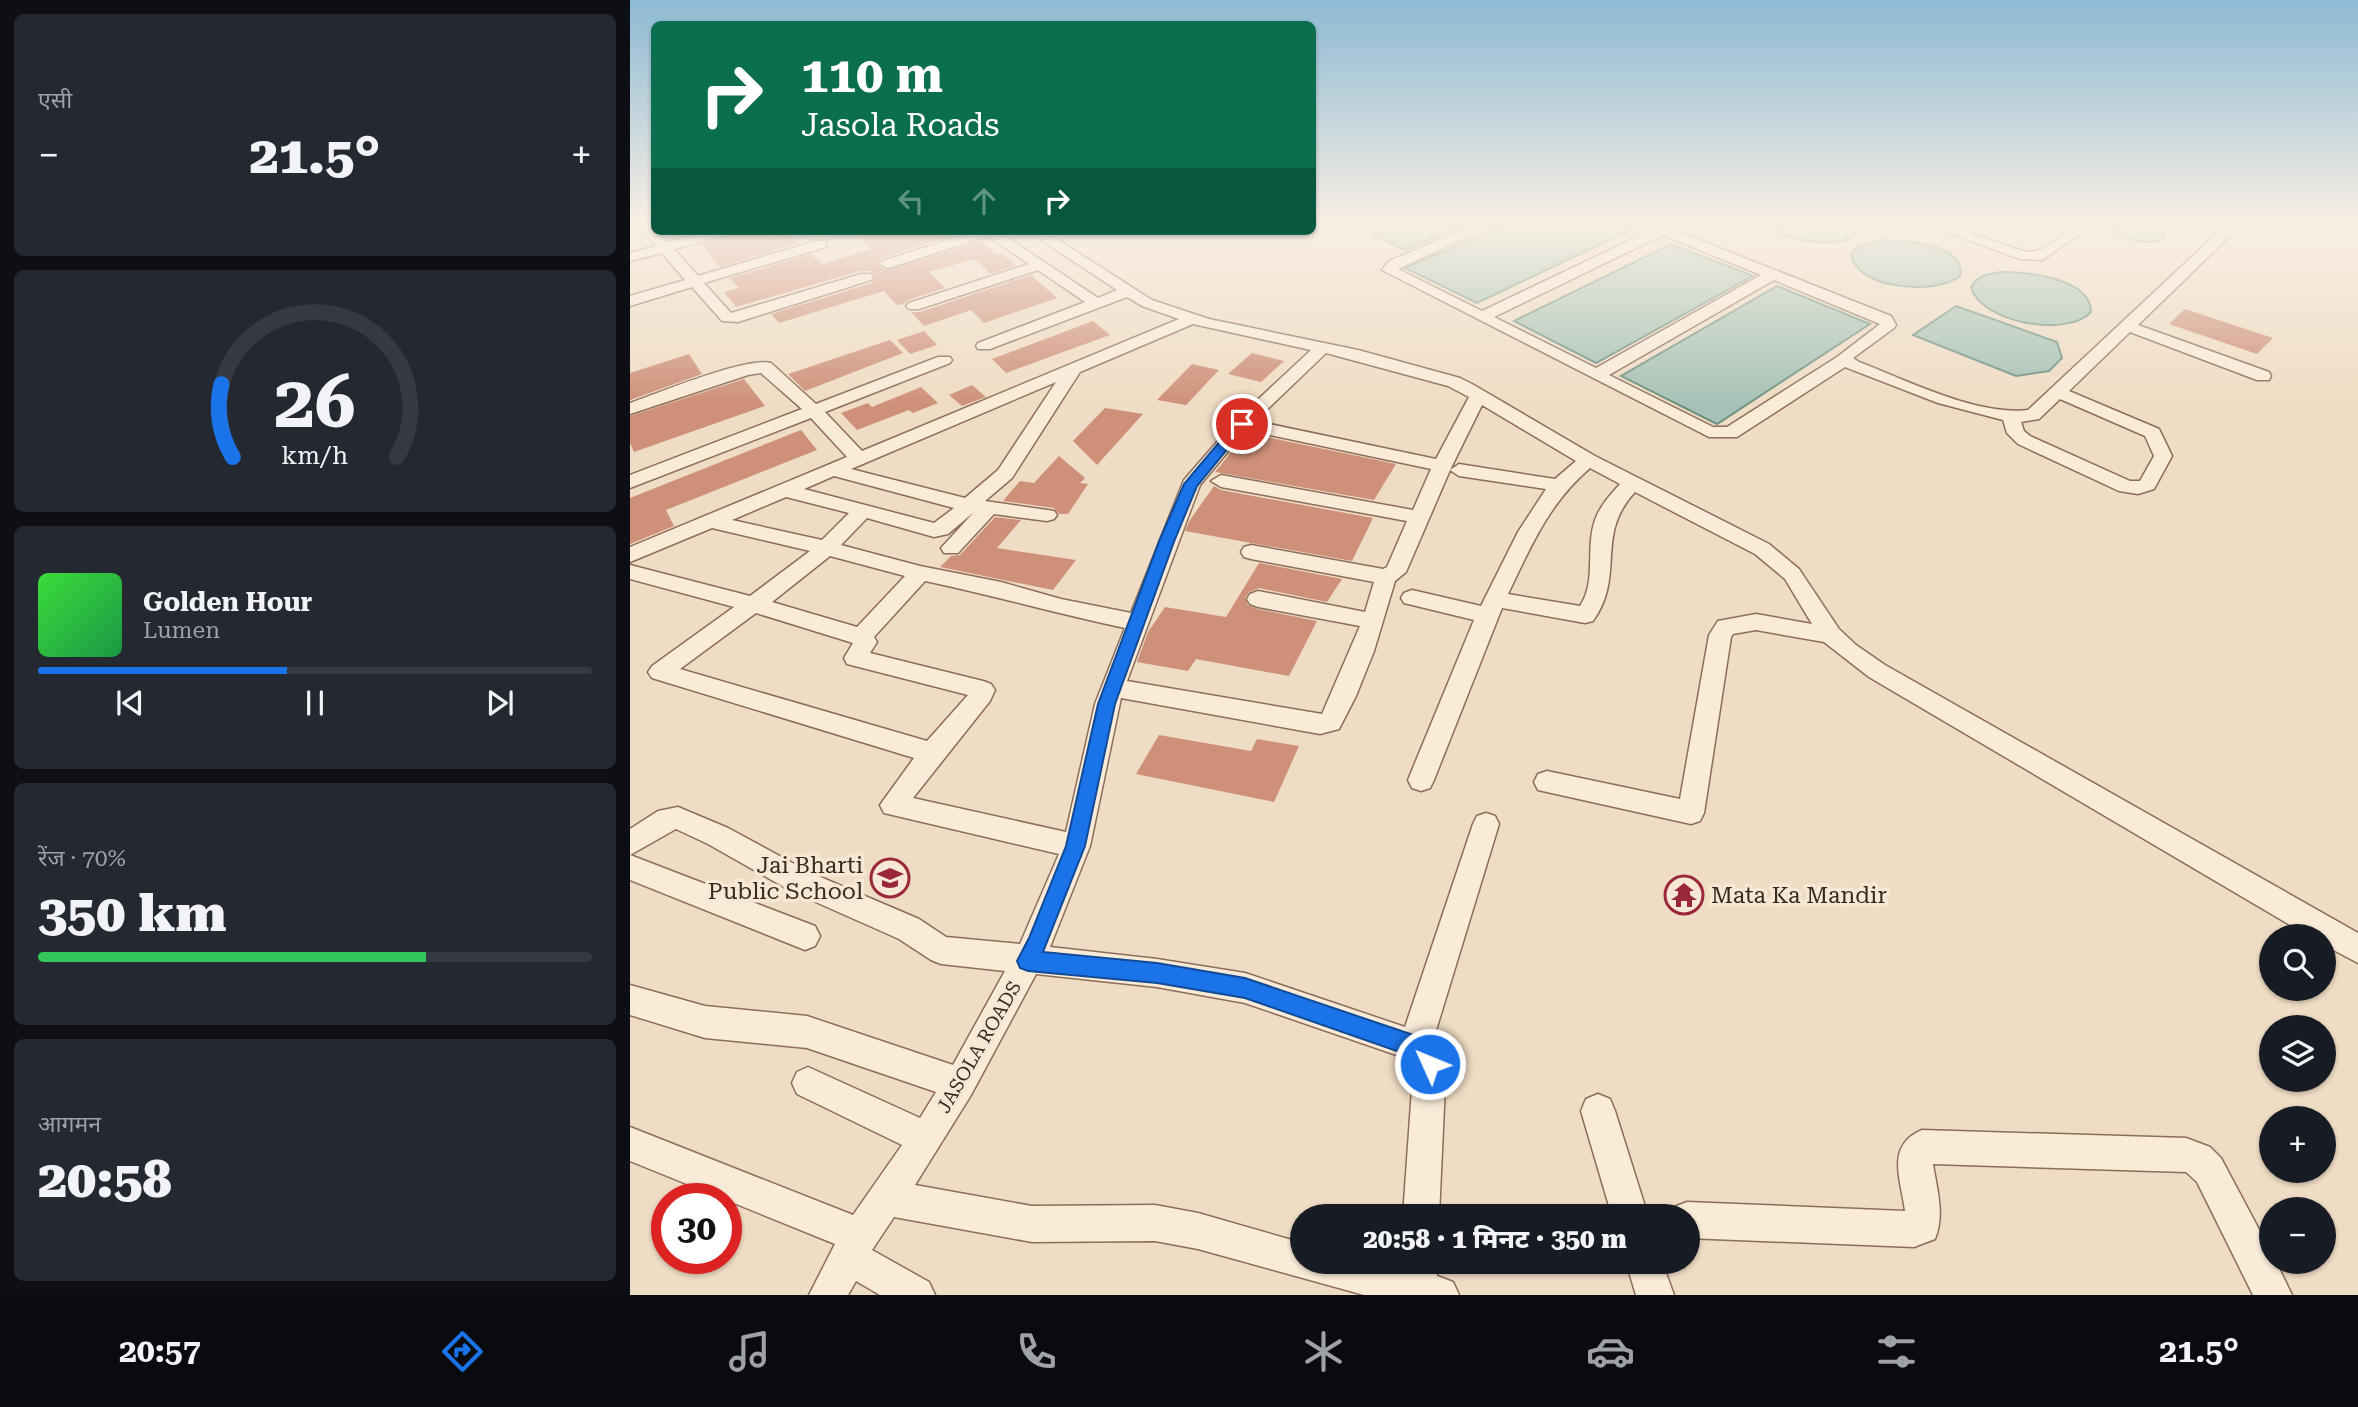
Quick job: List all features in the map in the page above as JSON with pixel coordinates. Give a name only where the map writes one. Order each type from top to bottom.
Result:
[{"type":"street","points":[[630,301],[688,284]]},
{"type":"street","points":[[699,284],[727,318],[844,284]]},
{"type":"street","points":[[914,306],[980,284]]},
{"type":"street","points":[[1069,284],[1096,303]]},
{"type":"street","points":[[1119,284],[1156,307],[1192,319],[1323,347],[1454,382],[1588,460],[1762,549],[1792,574],[1831,635],[1848,651],[1877,671],[2358,949]]},
{"type":"street","points":[[1417,284],[1709,432],[1725,434],[1845,359],[1889,322],[1798,284]]},
{"type":"street","points":[[1481,317],[1549,284]]},
{"type":"street","points":[[1595,374],[1754,284]]},
{"type":"street","points":[[1845,359],[1853,365],[1937,398],[2018,418],[2033,415],[2171,284]]},
{"type":"street","points":[[984,346],[1129,291]]},
{"type":"street","points":[[630,555],[1192,319]]},
{"type":"street","points":[[2127,326],[2263,376]]},
{"type":"street","name":"JASOLA ROADS","points":[[828,1295],[854,1246],[960,1084],[1037,943],[1076,846],[1107,704],[1191,484],[1242,424],[1323,347]]},
{"type":"street","points":[[630,482],[944,360]]},
{"type":"street","points":[[630,409],[760,366],[765,367],[815,412],[858,458]]},
{"type":"street","points":[[951,548],[978,507],[1005,474],[1074,368]]},
{"type":"street","points":[[2010,416],[2015,433],[2033,445],[2126,487],[2138,488],[2147,485],[2163,456],[2153,433],[2057,392]]},
{"type":"street","points":[[1251,552],[1385,577],[1395,572],[1418,517],[1451,468],[1479,396]]},
{"type":"street","points":[[1242,424],[1451,468],[1559,485]]},
{"type":"street","points":[[1421,780],[1491,607],[1528,532],[1559,485],[1588,460]]},
{"type":"street","points":[[831,470],[978,507],[1047,515]]},
{"type":"street","points":[[1221,481],[1418,517]]},
{"type":"street","points":[[1412,598],[1585,615],[1596,594],[1604,524],[1612,504],[1632,482]]},
{"type":"street","points":[[782,490],[938,530],[978,507]]},
{"type":"street","points":[[863,510],[805,567],[660,672],[932,753]]},
{"type":"street","points":[[709,521],[920,573],[1001,589],[1061,607],[1137,622]]},
{"type":"street","points":[[630,572],[861,637],[866,642],[855,659],[983,690],[982,695],[893,802],[895,808],[1076,846]]},
{"type":"street","points":[[861,637],[920,573]]},
{"type":"street","points":[[1113,688],[1325,723],[1334,718],[1374,621],[1385,587],[1385,577]]},
{"type":"street","points":[[1258,600],[1374,621]]},
{"type":"street","points":[[1547,782],[1690,813],[1720,635],[1726,626],[1756,622],[1831,635]]},
{"type":"street","points":[[630,843],[667,819],[678,818],[718,836],[801,882],[909,929],[941,950],[1157,973],[1245,988],[1427,1051],[1430,1064],[1422,1204]]},
{"type":"street","points":[[1415,1046],[1486,824]]},
{"type":"street","points":[[630,867],[805,936]]},
{"type":"street","points":[[630,1000],[705,1022],[807,1032],[960,1084]]},
{"type":"street","points":[[808,1083],[926,1139]]},
{"type":"street","points":[[1598,1111],[1626,1204]]},
{"type":"street","points":[[630,1144],[854,1246],[916,1295]]},
{"type":"street","points":[[1700,1221],[1914,1229],[1922,1226],[1924,1217],[1913,1155],[1922,1147],[2186,1155],[2198,1159],[2209,1170],[2273,1295]]},
{"type":"street","points":[[887,1198],[1032,1224],[1156,1223],[1198,1231],[1307,1263],[1423,1285]]},
{"type":"street","points":[[1648,1274],[1654,1295]]},
{"type":"shaded area","points":[[1439,284],[1516,284],[1477,303]]},
{"type":"shaded area","points":[[1589,284],[1738,284],[1596,363],[1514,321]]},
{"type":"shaded area","points":[[1892,284],[1940,284],[1917,287]]},
{"type":"shaded area","points":[[1973,284],[2070,284],[2081,291],[2091,312],[2079,320],[2064,324],[2026,323],[1991,310],[1978,299],[1971,287]]},
{"type":"shaded area","points":[[1777,286],[1870,324],[1717,424],[1621,376]]},
{"type":"shaded area","points":[[1956,306],[2057,342],[2062,358],[2049,371],[2016,376],[1913,335]]},
{"type":"building","points":[[736,284],[814,284],[736,307],[724,292],[739,288]]},
{"type":"building","points":[[867,284],[941,284],[945,288],[897,305],[884,291],[779,323],[771,314]]},
{"type":"building","points":[[1003,284],[1042,284],[1057,298],[984,323],[971,310],[924,326],[911,312],[920,312]]},
{"type":"building","points":[[2185,309],[2273,338],[2257,354],[2169,324]]},
{"type":"building","points":[[1093,321],[1110,335],[1006,373],[992,359]]},
{"type":"building","points":[[924,331],[937,345],[910,354],[897,340]]},
{"type":"building","points":[[890,340],[903,353],[805,391],[788,374]]},
{"type":"building","points":[[1252,353],[1284,361],[1261,382],[1228,374]]},
{"type":"building","points":[[689,354],[702,374],[630,400],[630,373]]},
{"type":"building","points":[[1192,364],[1219,370],[1186,405],[1157,400]]},
{"type":"building","points":[[744,379],[765,406],[634,452],[630,443],[630,416]]},
{"type":"building","points":[[972,385],[986,397],[962,406],[949,395]]},
{"type":"building","points":[[921,387],[938,403],[913,413],[909,410],[857,430],[841,413],[868,403],[872,407]]},
{"type":"building","points":[[1105,408],[1143,414],[1097,465],[1073,441]]},
{"type":"building","points":[[801,430],[817,450],[666,510],[674,526],[630,544],[630,498]]},
{"type":"building","points":[[1247,433],[1396,464],[1374,500],[1215,472]]},
{"type":"building","points":[[1059,456],[1085,478],[1080,483],[1088,484],[1068,514],[1059,514],[1054,508],[1003,501],[1020,481],[1034,483]]},
{"type":"building","points":[[1214,486],[1221,490],[1373,518],[1352,561],[1185,531]]},
{"type":"building","points":[[995,517],[1021,520],[997,548],[1076,560],[1053,590],[940,567],[951,556],[960,555]]},
{"type":"building","points":[[1259,563],[1342,579],[1327,602],[1259,588],[1249,592],[1245,598],[1248,605],[1257,609],[1317,621],[1289,676],[1196,659],[1188,671],[1137,662],[1148,632],[1165,607],[1226,617]]},
{"type":"building","points":[[1159,735],[1251,751],[1257,739],[1299,746],[1274,802],[1136,774]]},
{"type":"place","name":"Jai Bharti Public School","points":[[890,878]]},
{"type":"place","name":"Mata Ka Mandir","points":[[1684,895]]},
{"type":"route","points":[[1242,424],[1195,477],[1168,539],[1107,704],[1076,846],[1028,961],[1157,973],[1245,988],[1424,1049],[1429,1055],[1430,1064]]}]
